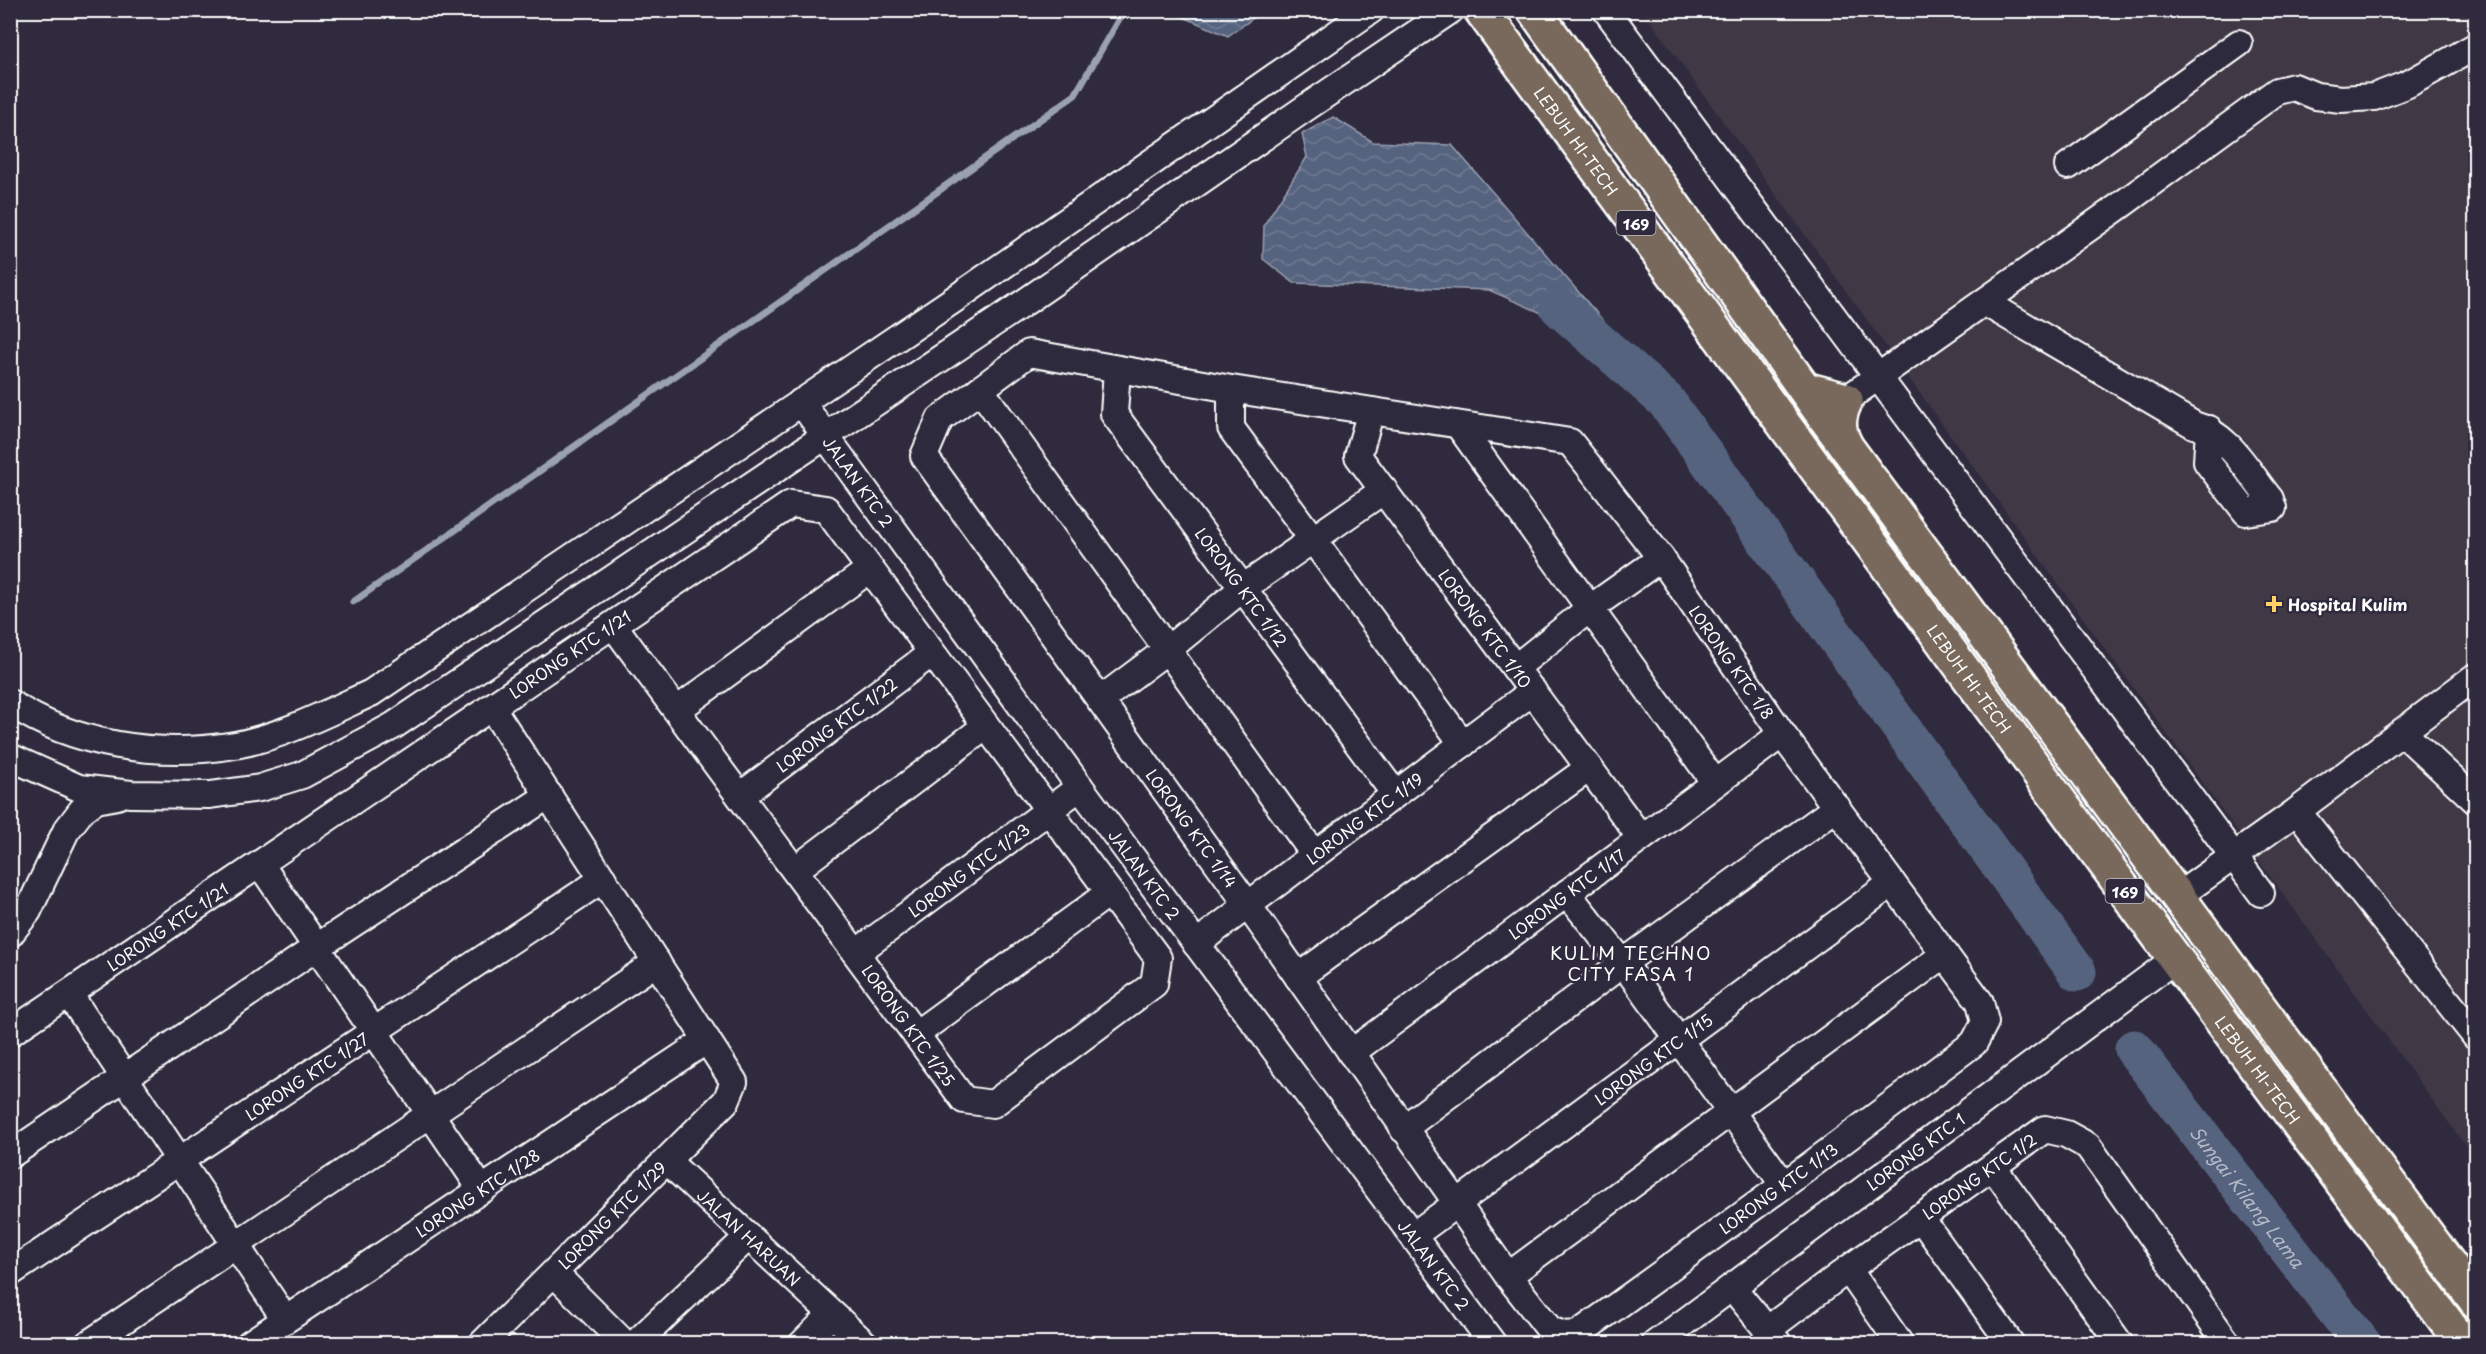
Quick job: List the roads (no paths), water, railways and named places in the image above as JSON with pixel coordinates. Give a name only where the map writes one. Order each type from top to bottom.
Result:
[{"type":"main road","name":"LEBUH HI-TECH","points":[[1481,10],[2175,959],[2463,1344]]},
{"type":"main road","name":"169","points":[[1534,10],[1825,401],[1845,444],[2475,1301]]},
{"type":"main road","points":[[1792,436],[1825,401]]},
{"type":"street","points":[[10,703],[32,717],[84,738],[129,747],[183,749],[236,744],[306,723],[371,693],[962,294],[1371,10]]},
{"type":"street","points":[[10,757],[79,788],[132,794],[210,795],[260,788],[302,775],[393,726],[1025,302],[1451,10]]},
{"type":"street","points":[[1606,10],[2261,893]]},
{"type":"street","points":[[2068,166],[2239,43]]},
{"type":"street","points":[[1825,401],[1877,378],[2277,92],[2294,87],[2316,96],[2341,99],[2374,97],[2408,84],[2475,46]]},
{"type":"street","points":[[1984,302],[2194,425],[2209,429]]},
{"type":"street","points":[[1314,854],[980,389],[1029,353],[1459,426],[1715,783]]},
{"type":"street","name":"LORONG KTC 1/12","points":[[1117,369],[1113,414],[1395,794]]},
{"type":"street","name":"LORONG KTC 1/14","points":[[980,389],[940,419],[924,456],[1247,904],[1456,1202]]},
{"type":"street","points":[[1231,389],[1231,428],[1463,744]]},
{"type":"street","name":"JALAN KTC 2","points":[[801,402],[1080,787],[1493,1344]]},
{"type":"street","name":"LORONG KTC 1/10","points":[[1371,411],[1359,456],[1641,838]]},
{"type":"street","name":"LORONG KTC 1/8","points":[[1459,426],[1570,442],[1660,558],[1782,734],[1892,884]]},
{"type":"street","points":[[1100,700],[1167,650],[1243,588],[1384,490]]},
{"type":"street","name":"LORONG KTC 1/21","points":[[10,1033],[791,504],[826,509],[1048,809]]},
{"type":"street","points":[[1515,668],[1589,609],[1660,558]]},
{"type":"street","points":[[677,710],[870,568]]},
{"type":"street","name":"LORONG KTC 1/25","points":[[614,626],[964,1100],[993,1104],[1154,984],[1158,958],[1048,809]]},
{"type":"street","name":"LORONG KTC 1/22","points":[[740,796],[932,653]]},
{"type":"street","points":[[2178,896],[2297,811],[2475,676]]},
{"type":"street","name":"LORONG KTC 1/19","points":[[1196,944],[1533,691]]},
{"type":"street","points":[[492,708],[707,1040]]},
{"type":"street","points":[[795,870],[986,726]]},
{"type":"street","points":[[2402,732],[2475,801]]},
{"type":"street","name":"LORONG KTC 1/17","points":[[1351,1053],[1782,734]]},
{"type":"street","points":[[1298,977],[1589,768]]},
{"type":"street","points":[[49,774],[61,791],[66,807],[66,831]]},
{"type":"street","name":"LORONG KTC 1/23","points":[[856,953],[1080,787]]},
{"type":"street","points":[[10,934],[28,911],[66,831],[82,810],[96,800],[132,794]]},
{"type":"street","points":[[10,1155],[317,947],[549,795]]},
{"type":"street","points":[[1403,1129],[1623,963],[1837,807]]},
{"type":"street","points":[[2297,811],[2475,1037]]},
{"type":"street","points":[[260,864],[482,1190]]},
{"type":"street","name":"LORONG KTC 1/27","points":[[10,1273],[603,879]]},
{"type":"street","name":"LORONG KTC 1/13","points":[[1456,1202],[1508,1276],[1550,1330],[1564,1335],[1578,1334],[1784,1185],[1974,1043],[1985,1022],[1980,1002],[1892,884]]},
{"type":"street","name":"LORONG KTC 1/15","points":[[1414,1235],[1892,884]]},
{"type":"street","points":[[916,1034],[1109,892]]},
{"type":"street","points":[[1568,893],[1623,963],[1784,1185]]},
{"type":"street","points":[[1508,1276],[1945,954]]},
{"type":"street","name":"LORONG KTC 1","points":[[1655,1344],[2175,959]]},
{"type":"street","points":[[88,1344],[657,962]]},
{"type":"street","points":[[69,994],[285,1319]]},
{"type":"street","name":"LORONG KTC 1/29","points":[[482,1344],[726,1101],[734,1082],[707,1040]]},
{"type":"street","name":"LORONG KTC 1/28","points":[[249,1344],[707,1040]]},
{"type":"street","name":"LORONG KTC 1/2","points":[[1773,1337],[1848,1269],[2045,1130],[2066,1134],[2088,1146],[2228,1344]]},
{"type":"street","name":"JALAN HARUAN","points":[[667,1161],[865,1344]]},
{"type":"street","points":[[1993,1167],[2120,1344]]},
{"type":"street","points":[[1920,1217],[2011,1344]]},
{"type":"street","points":[[635,1344],[748,1237]]},
{"type":"street","points":[[1848,1269],[1900,1344]]},
{"type":"street","points":[[554,1273],[625,1344]]},
{"type":"street","points":[[1732,1287],[1773,1337]]},
{"type":"street","points":[[802,1344],[831,1315]]},
{"type":"water","points":[[1263,10],[1228,36],[1169,11]]},
{"type":"water","points":[[1333,117],[1373,142],[1452,145],[1612,331],[1591,349],[1553,318],[1489,290],[1294,283],[1263,259],[1264,225],[1307,157],[1302,134]]},
{"type":"waterway","points":[[353,602],[1075,95],[1124,10]]},
{"type":"waterway","points":[[1559,307],[1666,401],[2077,972]]},
{"type":"waterway","name":"Sungai Kilang Lama","points":[[2134,1049],[2362,1344]]},
{"type":"place","name":"Hospital Kulim","points":[[2274,604]]},
{"type":"district","name":"KULIM TECHNO CITY FASA 1","points":[[1631,962]]}]
